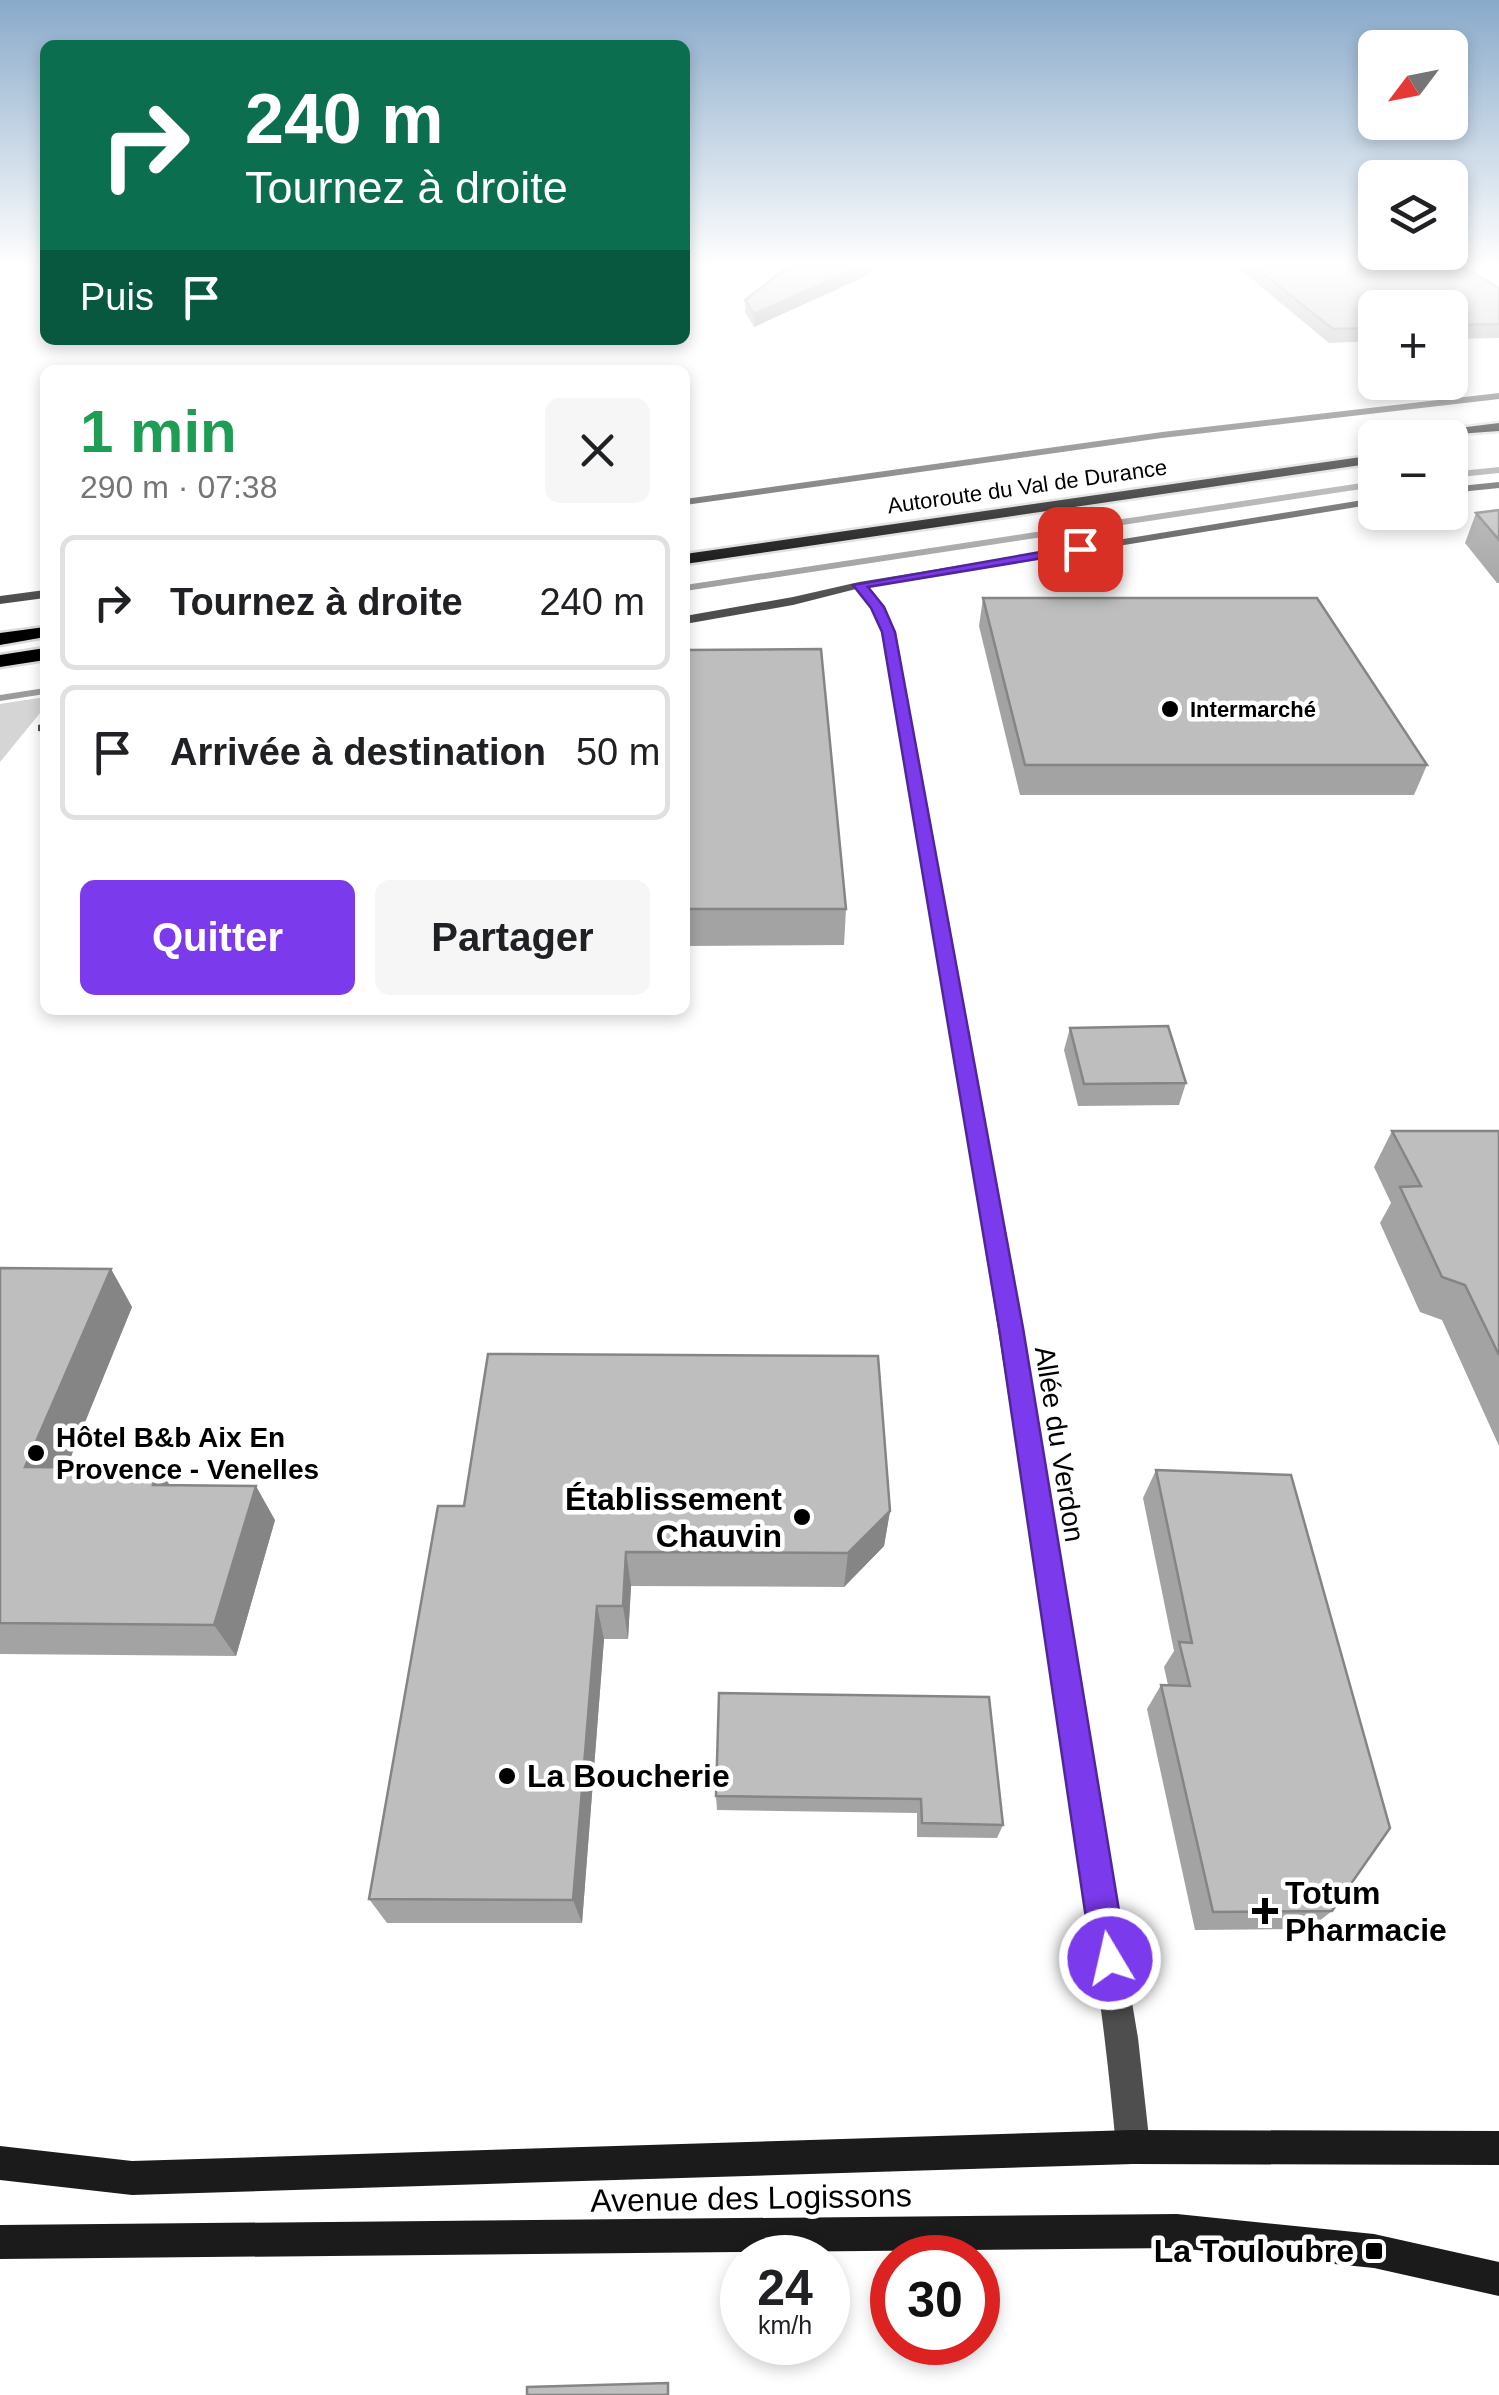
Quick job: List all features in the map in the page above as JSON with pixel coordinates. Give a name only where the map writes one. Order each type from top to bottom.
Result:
[{"type":"highway","points":[[1468,431],[1499,428]]},
{"type":"highway","points":[[1299,452],[1358,444]]},
{"type":"highway","points":[[1468,448],[1499,444]]},
{"type":"highway","name":"Autoroute du Val de Durance","points":[[690,558],[1358,461]]},
{"type":"highway","points":[[0,638],[40,633]]},
{"type":"highway","points":[[0,661],[40,655]]},
{"type":"main road","name":"Avenue des Logissons","points":[[0,2163],[132,2178],[1133,2147],[1499,2148]]},
{"type":"main road","name":"Avenue des Logissons","points":[[0,2242],[1177,2231],[1374,2251],[1499,2278]]},
{"type":"street","points":[[690,501],[1162,435],[1499,396]]},
{"type":"street","points":[[1468,489],[1499,486]]},
{"type":"street","points":[[690,619],[793,602],[859,585],[1358,503]]},
{"type":"street","name":"Allée du Verdon","points":[[859,585],[878,607],[888,632],[928,849],[1011,1328],[1122,2038],[1133,2147]]},
{"type":"street","points":[[0,600],[40,595]]},
{"type":"shaded area","points":[[40,698],[40,713],[0,762],[0,704]]},
{"type":"building","points":[[1499,510],[1499,540],[1476,513]]},
{"type":"building","points":[[983,598],[1317,598],[1427,765],[1025,765]]},
{"type":"building","points":[[821,649],[846,909],[690,909],[690,650]]},
{"type":"building","points":[[1168,1026],[1186,1083],[1084,1084],[1070,1028]]},
{"type":"building","points":[[1392,1131],[1499,1131],[1499,1355],[1465,1285],[1442,1277],[1400,1187],[1421,1186]]},
{"type":"building","name":"Hôtel B&b Aix En Provence - Venelles","points":[[0,1268],[111,1269],[25,1467],[159,1468],[153,1485],[256,1486],[214,1625],[0,1623]]},
{"type":"building","points":[[488,1354],[878,1356],[890,1511],[848,1553],[626,1552],[623,1606],[597,1606],[573,1900],[369,1899],[438,1506],[464,1506]]},
{"type":"building","points":[[1156,1470],[1291,1475],[1390,1828],[1332,1911],[1213,1912],[1161,1685],[1190,1686],[1179,1642],[1192,1643]]},
{"type":"building","points":[[719,1693],[989,1697],[1003,1825],[922,1823],[921,1799],[716,1796]]},
{"type":"building","points":[[668,2383],[668,2395],[527,2395],[527,2387]]},
{"type":"waterway","points":[[1468,473],[1499,470]]},
{"type":"waterway","points":[[690,587],[1358,487]]},
{"type":"waterway","points":[[0,698],[40,692]]},
{"type":"place","name":"Intermarché","points":[[1170,709]]},
{"type":"place","name":"Hôtel B&b Aix En Provence - Venelles","points":[[36,1453]]},
{"type":"place","name":"Établissement Chauvin","points":[[802,1517]]},
{"type":"place","name":"La Boucherie","points":[[507,1776]]},
{"type":"place","name":"Totum Pharmacie","points":[[1265,1911]]},
{"type":"place","name":"La Touloubre","points":[[1374,2251]]},
{"type":"route","points":[[1080,549],[859,585],[878,607],[888,632],[922,812],[1011,1328],[1110,1959]]}]
